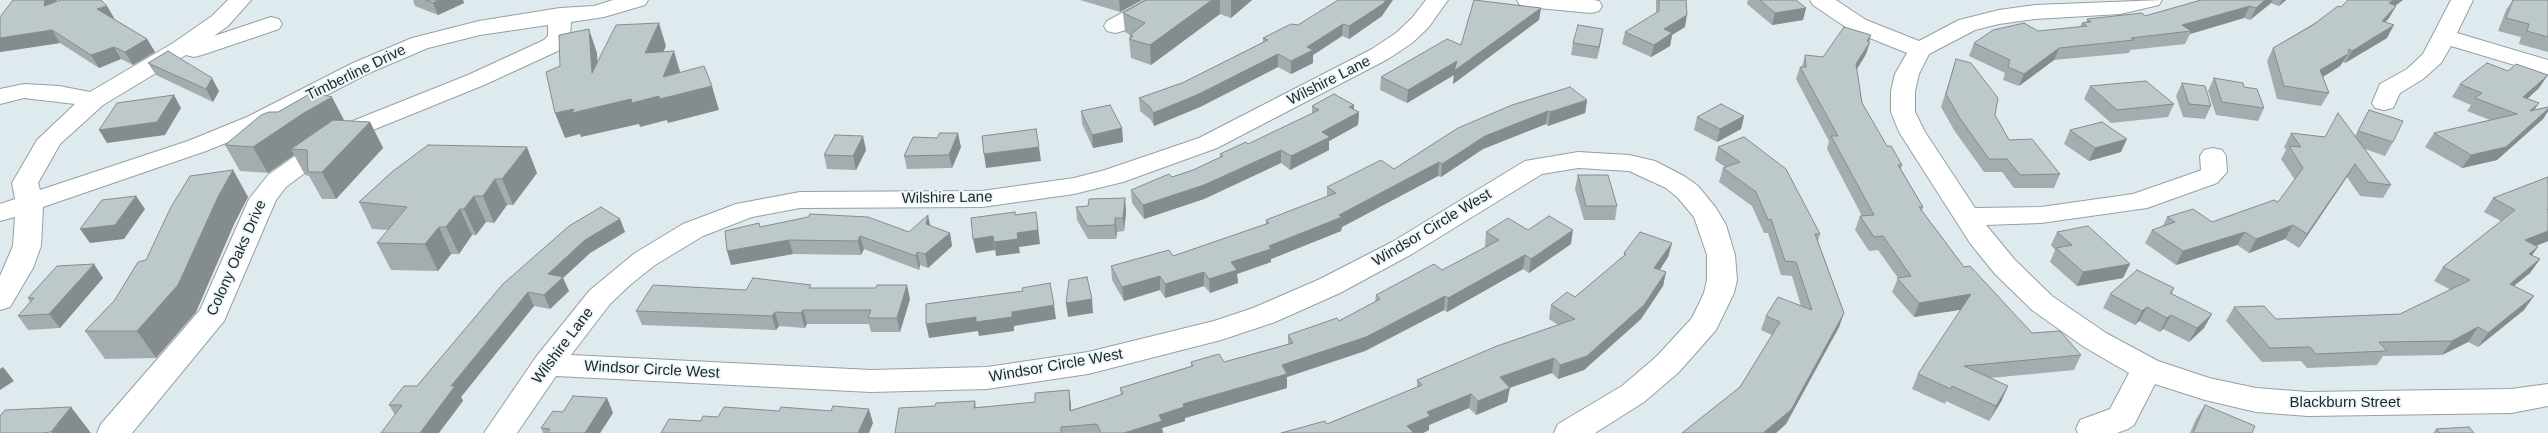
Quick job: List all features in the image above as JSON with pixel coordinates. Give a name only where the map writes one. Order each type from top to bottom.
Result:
[{"type":"street","points":[[0,300],[19,268],[27,246],[30,203],[25,183],[50,140],[94,100],[175,51],[220,21],[240,0]]},
{"type":"street","name":"Timberline Drive","points":[[0,213],[214,140],[256,122],[362,68],[420,43],[479,28],[560,15],[596,12],[638,0]]},
{"type":"street","points":[[1115,26],[1162,0]]},
{"type":"street","name":"Wilshire Lane","points":[[500,433],[580,320],[620,278],[671,242],[717,220],[769,204],[800,200],[982,199],[1074,186],[1114,176],[1208,143],[1380,54],[1404,38],[1420,23],[1437,0]]},
{"type":"street","points":[[1528,0],[1591,6]]},
{"type":"street","points":[[1821,0],[1858,25],[1920,50],[1967,25],[1999,17],[2035,12],[2120,7],[2151,0]]},
{"type":"street","points":[[2384,103],[2390,89],[2415,74],[2433,58],[2462,0]]},
{"type":"street","name":"Colony Oaks Drive","points":[[112,433],[213,314],[263,200],[277,181],[325,146],[354,129],[476,80],[552,45],[559,37],[560,15]]},
{"type":"street","points":[[175,51],[196,50],[271,24]]},
{"type":"street","points":[[2445,37],[2548,68]]},
{"type":"street","name":"Blackburn Street","points":[[1920,50],[1904,87],[1903,112],[1912,132],[1968,217],[2005,267],[2042,303],[2095,340],[2147,370],[2204,389],[2256,400],[2308,404],[2511,400],[2548,395]]},
{"type":"street","points":[[0,97],[13,92],[24,91],[59,93],[94,100]]},
{"type":"street","points":[[1968,217],[2041,215],[2137,202],[2208,177],[2214,172],[2213,156]]},
{"type":"street","name":"Windsor Circle West","points":[[547,365],[890,381],[987,378],[1088,364],[1221,330],[1264,315],[1305,297],[1402,248],[1522,173],[1545,164],[1578,160],[1611,160],[1646,167],[1675,182],[1698,203],[1712,225],[1721,255],[1722,280],[1714,307],[1705,323],[1681,351],[1633,394],[1570,433]]},
{"type":"street","points":[[2092,429],[2122,417],[2147,370]]},
{"type":"building","points":[[13,0],[45,0],[44,6],[61,0],[101,0],[107,6],[97,9],[147,39],[125,52],[114,47],[91,55],[52,30],[0,38],[0,17]]},
{"type":"building","points":[[426,0],[438,0],[433,3]]},
{"type":"building","points":[[1146,0],[1212,0],[1150,45],[1129,39],[1133,36],[1130,35],[1145,23],[1123,13]]},
{"type":"building","points":[[1338,0],[1386,0],[1383,4],[1349,26],[1343,24],[1307,47],[1313,50],[1291,61],[1278,54],[1199,94],[1153,113],[1150,107],[1139,98],[1182,83],[1268,40],[1263,38],[1291,24],[1298,25]]},
{"type":"building","points":[[1474,0],[1541,8],[1454,71],[1457,61],[1408,90],[1381,77],[1447,39],[1461,45]]},
{"type":"building","points":[[1659,0],[1686,0],[1687,15],[1664,29],[1672,33],[1654,45],[1625,32],[1659,11]]},
{"type":"building","points":[[1760,0],[1796,0],[1806,8],[1775,13]]},
{"type":"building","points":[[2201,0],[2265,0],[2256,8],[2250,6],[2182,25],[2191,31],[2131,38],[2134,40],[2059,48],[2024,74],[2008,67],[2010,60],[1974,43],[1993,30],[2024,23],[2038,31],[2087,26],[2082,23],[2091,22],[2087,19],[2142,13],[2145,16]]},
{"type":"building","points":[[2348,0],[2394,0],[2389,3],[2396,6],[2382,21],[2394,25],[2352,51],[2349,49],[2348,54],[2320,70],[2329,93],[2284,86],[2273,48],[2313,25],[2338,6],[2341,7]]},
{"type":"building","points":[[2513,0],[2548,0],[2548,37],[2527,31],[2529,24],[2506,18]]},
{"type":"building","points":[[659,23],[645,53],[674,51],[663,77],[704,66],[712,86],[660,99],[659,96],[632,103],[631,99],[572,113],[574,109],[555,113],[546,72],[560,66],[559,35],[589,29],[592,73],[616,25]]},
{"type":"building","points":[[1578,25],[1603,29],[1599,47],[1573,43]]},
{"type":"building","points":[[1844,27],[1871,35],[1867,41],[1870,42],[1856,64],[1862,103],[1887,146],[1891,146],[1902,165],[1898,165],[1923,207],[1919,207],[1964,267],[1970,266],[2032,333],[2060,331],[2081,355],[1964,366],[2008,386],[1996,406],[1952,386],[1951,389],[1918,374],[1971,294],[1919,303],[1897,278],[1911,276],[1883,236],[1874,237],[1860,216],[1874,215],[1831,136],[1838,136],[1800,67],[1806,67],[1805,55],[1823,57]]},
{"type":"building","points":[[168,51],[212,78],[206,89],[148,63]]},
{"type":"building","points":[[1956,59],[1971,63],[1998,98],[1995,115],[2009,140],[2032,139],[2060,174],[2020,175],[2007,159],[1989,159],[1959,117],[1946,94]]},
{"type":"building","points":[[2487,63],[2508,71],[2516,64],[2548,75],[2523,97],[2539,103],[2530,111],[2548,107],[2548,109],[2506,147],[2471,155],[2434,133],[2517,114],[2475,98],[2482,93],[2460,84]]},
{"type":"building","points":[[2214,78],[2243,83],[2244,87],[2257,89],[2264,108],[2222,102]]},
{"type":"building","points":[[2146,81],[2174,104],[2117,110],[2090,86]]},
{"type":"building","points":[[2182,83],[2205,86],[2211,106],[2189,104]]},
{"type":"building","points":[[1570,87],[1587,100],[1550,112],[1548,111],[1485,136],[1442,164],[1439,162],[1339,215],[1342,217],[1269,246],[1271,249],[1231,262],[1237,270],[1209,279],[1204,272],[1165,284],[1160,276],[1122,287],[1111,266],[1169,250],[1173,256],[1269,223],[1266,220],[1336,193],[1327,187],[1381,160],[1394,169],[1458,128],[1512,105]]},
{"type":"building","points":[[313,92],[332,97],[302,114],[253,147],[225,145],[261,115],[269,112],[278,112]]},
{"type":"building","points":[[1334,94],[1354,105],[1349,107],[1359,112],[1322,132],[1330,137],[1291,156],[1281,150],[1204,185],[1143,205],[1131,190],[1169,174],[1172,177],[1193,170],[1223,156],[1220,154],[1246,142],[1248,144],[1319,110],[1312,106]]},
{"type":"building","points":[[174,95],[157,122],[99,130],[117,103]]},
{"type":"building","points":[[1721,104],[1744,116],[1720,129],[1697,117]]},
{"type":"building","points":[[1110,105],[1122,128],[1092,135],[1081,111]]},
{"type":"building","points":[[2369,110],[2403,121],[2393,142],[2358,131]]},
{"type":"building","points":[[2338,113],[2391,185],[2368,182],[2355,164],[2307,234],[2293,225],[2256,239],[2245,232],[2183,251],[2152,230],[2175,222],[2167,217],[2193,209],[2212,222],[2274,200],[2278,202],[2303,168],[2289,146],[2301,147],[2291,133],[2325,137]]},
{"type":"building","points":[[333,120],[370,122],[322,172],[308,172],[307,150],[291,149]]},
{"type":"building","points":[[2102,122],[2127,139],[2095,148],[2070,130]]},
{"type":"building","points":[[1036,129],[1039,147],[984,154],[982,136]]},
{"type":"building","points":[[940,133],[958,133],[949,155],[904,156],[913,137],[937,138]]},
{"type":"building","points":[[835,135],[863,136],[853,156],[824,155]]},
{"type":"building","points":[[1744,137],[1786,169],[1820,234],[1815,234],[1844,313],[1791,410],[1763,433],[1682,433],[1740,387],[1780,322],[1766,316],[1778,297],[1812,310],[1796,262],[1785,261],[1771,219],[1768,220],[1756,192],[1723,168],[1740,162],[1718,147]]},
{"type":"building","points":[[428,145],[527,147],[502,179],[495,179],[483,196],[474,196],[464,209],[460,209],[446,227],[439,227],[425,244],[377,243],[407,207],[359,202],[393,171]]},
{"type":"building","points":[[233,170],[218,197],[178,285],[137,331],[85,331],[114,301],[138,262],[146,260],[171,207],[190,176]]},
{"type":"building","points":[[1578,175],[1608,175],[1617,206],[1586,206]]},
{"type":"building","points":[[2548,177],[2548,231],[2525,240],[2538,247],[2529,254],[2540,259],[2510,284],[2534,296],[2488,333],[2478,327],[2452,341],[2379,342],[2387,351],[2316,354],[2310,347],[2270,348],[2234,307],[2264,306],[2276,319],[2400,314],[2470,280],[2443,267],[2515,210],[2493,198]]},
{"type":"building","points":[[136,196],[115,225],[80,229],[102,200]]},
{"type":"building","points":[[1125,198],[1123,218],[1115,218],[1115,225],[1087,226],[1076,207],[1088,206],[1089,199]]},
{"type":"building","points":[[601,207],[620,219],[585,240],[548,274],[563,277],[544,295],[528,292],[451,386],[455,386],[420,433],[381,433],[402,405],[389,405],[404,386],[417,386],[503,284],[569,226]]},
{"type":"building","points":[[1015,212],[1015,215],[1036,212],[1038,230],[1017,233],[1018,239],[994,242],[993,236],[973,239],[971,218]]},
{"type":"building","points":[[810,214],[868,217],[909,232],[928,215],[926,224],[950,233],[925,254],[917,252],[916,256],[860,236],[858,241],[789,240],[727,251],[725,231],[759,223],[760,227],[808,217]]},
{"type":"building","points":[[1549,216],[1573,230],[1531,259],[1525,255],[1448,298],[1445,296],[1366,337],[1282,365],[1287,374],[1183,404],[1184,407],[1159,415],[1162,421],[1124,433],[1101,433],[1097,424],[1061,427],[1061,433],[895,433],[899,408],[935,406],[936,403],[975,401],[974,408],[1035,402],[1035,393],[1069,390],[1070,411],[1123,394],[1120,388],[1193,366],[1191,362],[1219,354],[1224,362],[1293,343],[1288,335],[1337,318],[1339,321],[1380,299],[1376,295],[1434,264],[1442,270],[1499,240],[1486,232],[1508,218],[1528,230]]},
{"type":"building","points":[[2088,226],[2130,264],[2083,272],[2056,248],[2072,245],[2057,232]]},
{"type":"building","points":[[1640,232],[1672,243],[1654,268],[1666,272],[1644,305],[1587,356],[1560,365],[1554,358],[1500,377],[1510,388],[1478,401],[1471,394],[1427,412],[1430,416],[1407,426],[1413,432],[1411,433],[1281,433],[1325,421],[1327,424],[1422,385],[1417,380],[1497,346],[1575,319],[1551,305],[1567,292],[1575,297],[1626,254],[1624,253]]},
{"type":"building","points":[[94,264],[49,314],[18,316],[34,298],[28,298],[57,266]]},
{"type":"building","points":[[2137,270],[2174,288],[2170,293],[2212,314],[2197,328],[2171,315],[2167,318],[2147,307],[2142,311],[2110,294]]},
{"type":"building","points":[[1087,277],[1092,299],[1066,303],[1069,280]]},
{"type":"building","points":[[753,278],[811,285],[809,288],[876,288],[877,285],[907,285],[897,318],[868,318],[871,310],[803,310],[801,313],[775,312],[772,316],[636,311],[653,285],[746,290]]},
{"type":"building","points":[[1050,283],[1054,305],[1012,312],[1012,317],[976,322],[976,317],[926,324],[926,304],[1023,291],[1022,288]]},
{"type":"building","points":[[573,396],[607,398],[585,433],[547,433],[550,429],[541,428],[553,411],[563,412]]},
{"type":"building","points":[[2205,405],[2255,426],[2252,433],[2193,433]]},
{"type":"building","points":[[833,406],[869,409],[858,433],[661,433],[669,419],[701,421],[703,416],[718,417],[724,407],[779,411],[781,407],[831,411]]},
{"type":"building","points":[[71,407],[51,432],[0,433],[0,416],[5,410]]},
{"type":"building","points":[[2469,427],[2474,433],[2440,433],[2436,429]]}]
